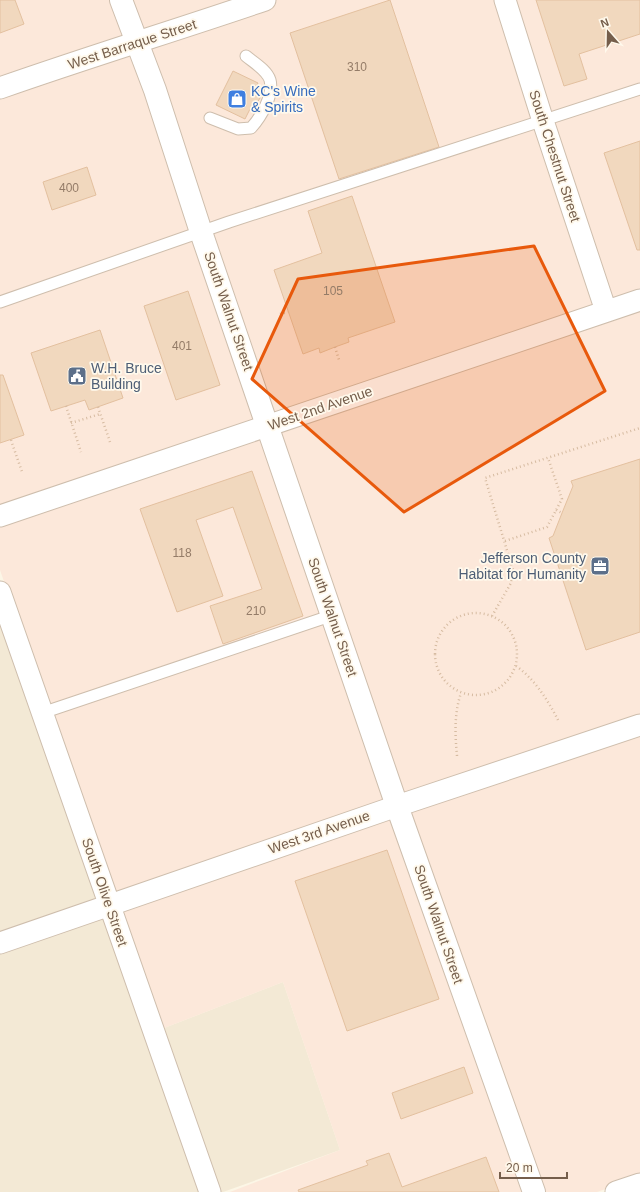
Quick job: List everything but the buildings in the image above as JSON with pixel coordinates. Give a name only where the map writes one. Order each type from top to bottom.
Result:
[{"type":"street","name":"South Walnut Street","points":[[122,0],[170,134],[201,232],[269,426],[397,806],[534,1192]]},
{"type":"street","name":"West Barraque Street","points":[[0,88],[137,41],[166,33],[265,0]]},
{"type":"street","name":"South Chestnut Street","points":[[505,0],[543,121],[606,311]]},
{"type":"street","name":"West 2nd Avenue","points":[[0,516],[640,300]]},
{"type":"street","name":"South Olive Street","points":[[0,592],[210,1192]]},
{"type":"street","name":"West 3rd Avenue","points":[[0,943],[397,806],[640,725]]},
{"type":"street","points":[[616,1192],[640,1184]]},
{"type":"lane","points":[[210,118],[238,129],[252,128],[260,118],[270,94],[270,80],[262,69],[246,56]]},
{"type":"lane","points":[[0,302],[201,232],[640,88]]},
{"type":"lane","points":[[42,713],[333,615]]},
{"type":"path","points":[[280,314],[288,312]]},
{"type":"path","points":[[335,347],[339,360]]},
{"type":"path","points":[[66,406],[81,452]]},
{"type":"path","points":[[98,407],[110,442]]},
{"type":"path","points":[[71,423],[100,414]]},
{"type":"path","points":[[492,616],[511,583],[513,570],[485,478],[640,428]]},
{"type":"path","points":[[11,440],[22,472]]},
{"type":"path","points":[[505,541],[547,527],[562,499],[548,458]]},
{"type":"path","points":[[556,510],[562,513]]},
{"type":"path","points":[[474,613],[492,616],[509,629],[515,640],[518,653],[516,666],[510,678],[501,688],[489,694],[475,696],[461,693],[448,686],[439,675],[434,661],[434,647],[440,634],[449,622],[461,615],[474,613]]},
{"type":"path","points":[[516,666],[526,673],[552,708],[559,722]]},
{"type":"path","points":[[457,756],[455,728],[456,707],[461,693]]},
{"type":"highlighted area","points":[[534,246],[605,391],[404,512],[252,379],[298,279]]},
{"type":"shaded area","points":[[0,0],[640,0],[640,1177],[597,1192],[230,1192],[340,1150],[283,982],[159,1030],[0,570]]},
{"type":"shaded area","points":[[0,618],[146,1035],[283,982],[340,1150],[223,1192],[0,1192]]},
{"type":"place","name":"KC's Wine & Spirits","points":[[237,99]]},
{"type":"place","name":"W.H. Bruce Building","points":[[77,376]]},
{"type":"place","name":"Jefferson County Habitat for Humanity","points":[[600,566]]}]
